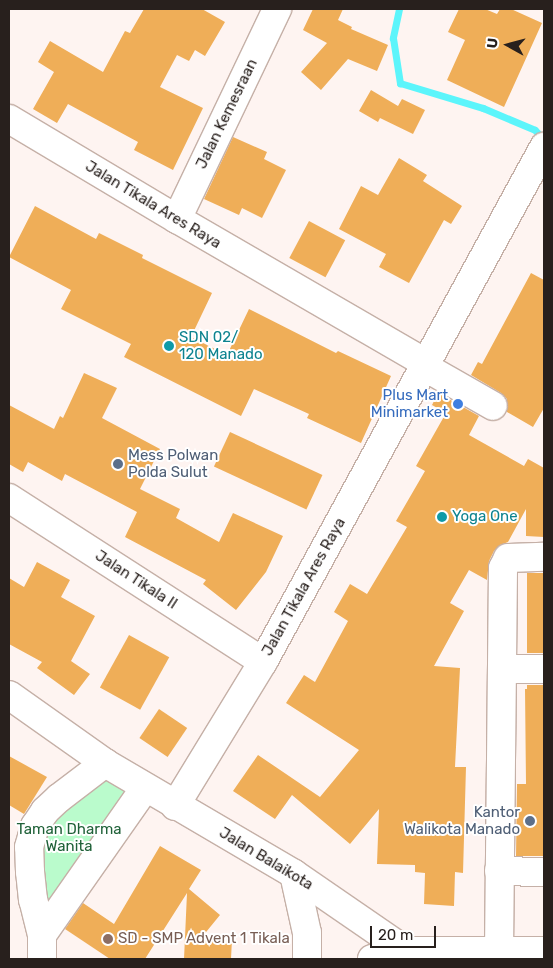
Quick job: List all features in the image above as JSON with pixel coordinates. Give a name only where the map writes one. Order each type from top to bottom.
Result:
[{"type":"street","name":"Jalan Kemesraan","points":[[176,219],[277,9]]},
{"type":"street","name":"Jalan Tikala Ares Raya","points":[[9,119],[426,366]]},
{"type":"street","name":"Jalan Tikala Ares Raya","points":[[175,806],[263,662],[541,154]]},
{"type":"street","points":[[426,366],[493,406]]},
{"type":"street","name":"Jalan Tikala II","points":[[9,498],[263,662]]},
{"type":"street","points":[[499,951],[504,562],[508,558],[544,557]]},
{"type":"street","points":[[502,669],[544,669]]},
{"type":"street","name":"Jalan Balaikota","points":[[9,695],[105,763],[175,806],[294,874],[406,951]]},
{"type":"street","points":[[42,947],[30,872],[30,847],[35,826],[44,811],[58,798],[105,763]]},
{"type":"street","points":[[42,947],[145,788]]},
{"type":"street","points":[[499,871],[544,872]]},
{"type":"street","points":[[294,874],[303,907],[307,959]]},
{"type":"street","points":[[372,959],[406,951],[544,952]]},
{"type":"green space","name":"Taman Dharma Wanita","points":[[104,770],[133,784],[43,927],[36,832]]},
{"type":"building","points":[[144,9],[202,9],[225,22],[205,56],[195,50],[189,61],[177,55],[160,87],[203,108],[173,170],[134,150],[138,142],[68,104],[57,123],[33,109],[54,72],[38,62],[50,41],[103,72],[125,31],[130,33]]},
{"type":"building","points":[[313,9],[343,9],[338,20],[352,27],[351,29],[388,45],[377,71],[348,59],[321,90],[301,72],[327,43],[303,30]]},
{"type":"building","points":[[459,9],[485,9],[497,14],[500,9],[511,9],[542,23],[504,107],[447,80],[465,40],[448,32]]},
{"type":"building","points":[[371,90],[398,106],[402,99],[425,110],[413,134],[380,118],[378,122],[359,111]]},
{"type":"building","points":[[233,137],[267,152],[264,159],[286,170],[262,218],[242,208],[239,215],[204,199]]},
{"type":"building","points":[[399,158],[427,175],[423,181],[462,206],[451,224],[444,220],[409,283],[379,267],[386,254],[339,229],[361,186],[378,195]]},
{"type":"building","points":[[35,206],[96,239],[99,233],[143,255],[142,258],[212,293],[191,337],[227,355],[249,309],[336,353],[338,351],[391,376],[361,443],[307,418],[309,414],[254,389],[241,416],[124,357],[131,344],[61,309],[71,290],[9,257]]},
{"type":"building","points":[[309,221],[345,240],[325,277],[289,258]]},
{"type":"building","points":[[531,273],[544,280],[544,408],[533,427],[507,412],[507,399],[501,393],[471,375],[478,362],[482,364]]},
{"type":"building","points":[[84,373],[117,388],[102,418],[160,449],[140,489],[180,509],[176,518],[219,542],[233,513],[283,536],[266,572],[236,610],[203,584],[206,580],[125,537],[137,512],[65,474],[62,481],[28,462],[23,472],[9,464],[9,405],[54,429],[60,416],[63,418]]},
{"type":"building","points":[[438,393],[479,416],[469,435],[524,466],[528,459],[544,468],[544,537],[526,536],[526,509],[508,542],[500,545],[494,551],[489,561],[487,580],[469,570],[450,603],[464,611],[434,666],[460,668],[455,767],[466,767],[463,873],[455,872],[454,906],[424,904],[425,873],[415,872],[415,865],[377,864],[379,809],[350,844],[292,795],[275,819],[233,791],[258,755],[320,797],[359,750],[286,703],[304,675],[315,682],[348,621],[334,612],[350,584],[367,594],[407,527],[396,521],[425,471],[416,466],[446,413],[432,405]]},
{"type":"building","points":[[230,432],[322,475],[306,510],[214,466]]},
{"type":"building","points":[[37,562],[70,580],[61,597],[95,616],[71,661],[90,674],[74,695],[37,668],[42,662],[9,644],[9,578],[24,587]]},
{"type":"building","points":[[527,573],[544,573],[544,653],[527,653]]},
{"type":"building","points":[[129,635],[169,657],[140,710],[100,687]]},
{"type":"building","points":[[527,685],[544,685],[544,856],[516,856],[517,784],[526,784],[525,689],[527,689]]},
{"type":"building","points":[[159,709],[187,728],[168,757],[139,738]]},
{"type":"building","points":[[9,756],[47,777],[24,814],[9,805]]},
{"type":"building","points":[[160,846],[201,870],[189,889],[220,915],[202,937],[232,939],[231,959],[184,959],[187,893],[145,959],[110,959],[65,929],[83,903],[114,924]]},
{"type":"waterway","points":[[399,9],[393,38],[400,83],[483,108],[535,130],[544,140]]},
{"type":"place","name":"SDN 02/ 120 Manado","points":[[169,346]]},
{"type":"place","name":"Plus Mart Minimarket","points":[[458,404]]},
{"type":"place","name":"Mess Polwan Polda Sulut","points":[[118,464]]},
{"type":"place","name":"Yoga One","points":[[442,517]]},
{"type":"place","name":"Kantor Walikota Manado","points":[[530,821]]},
{"type":"place","name":"SD - SMP Advent 1 Tikala","points":[[108,939]]}]
